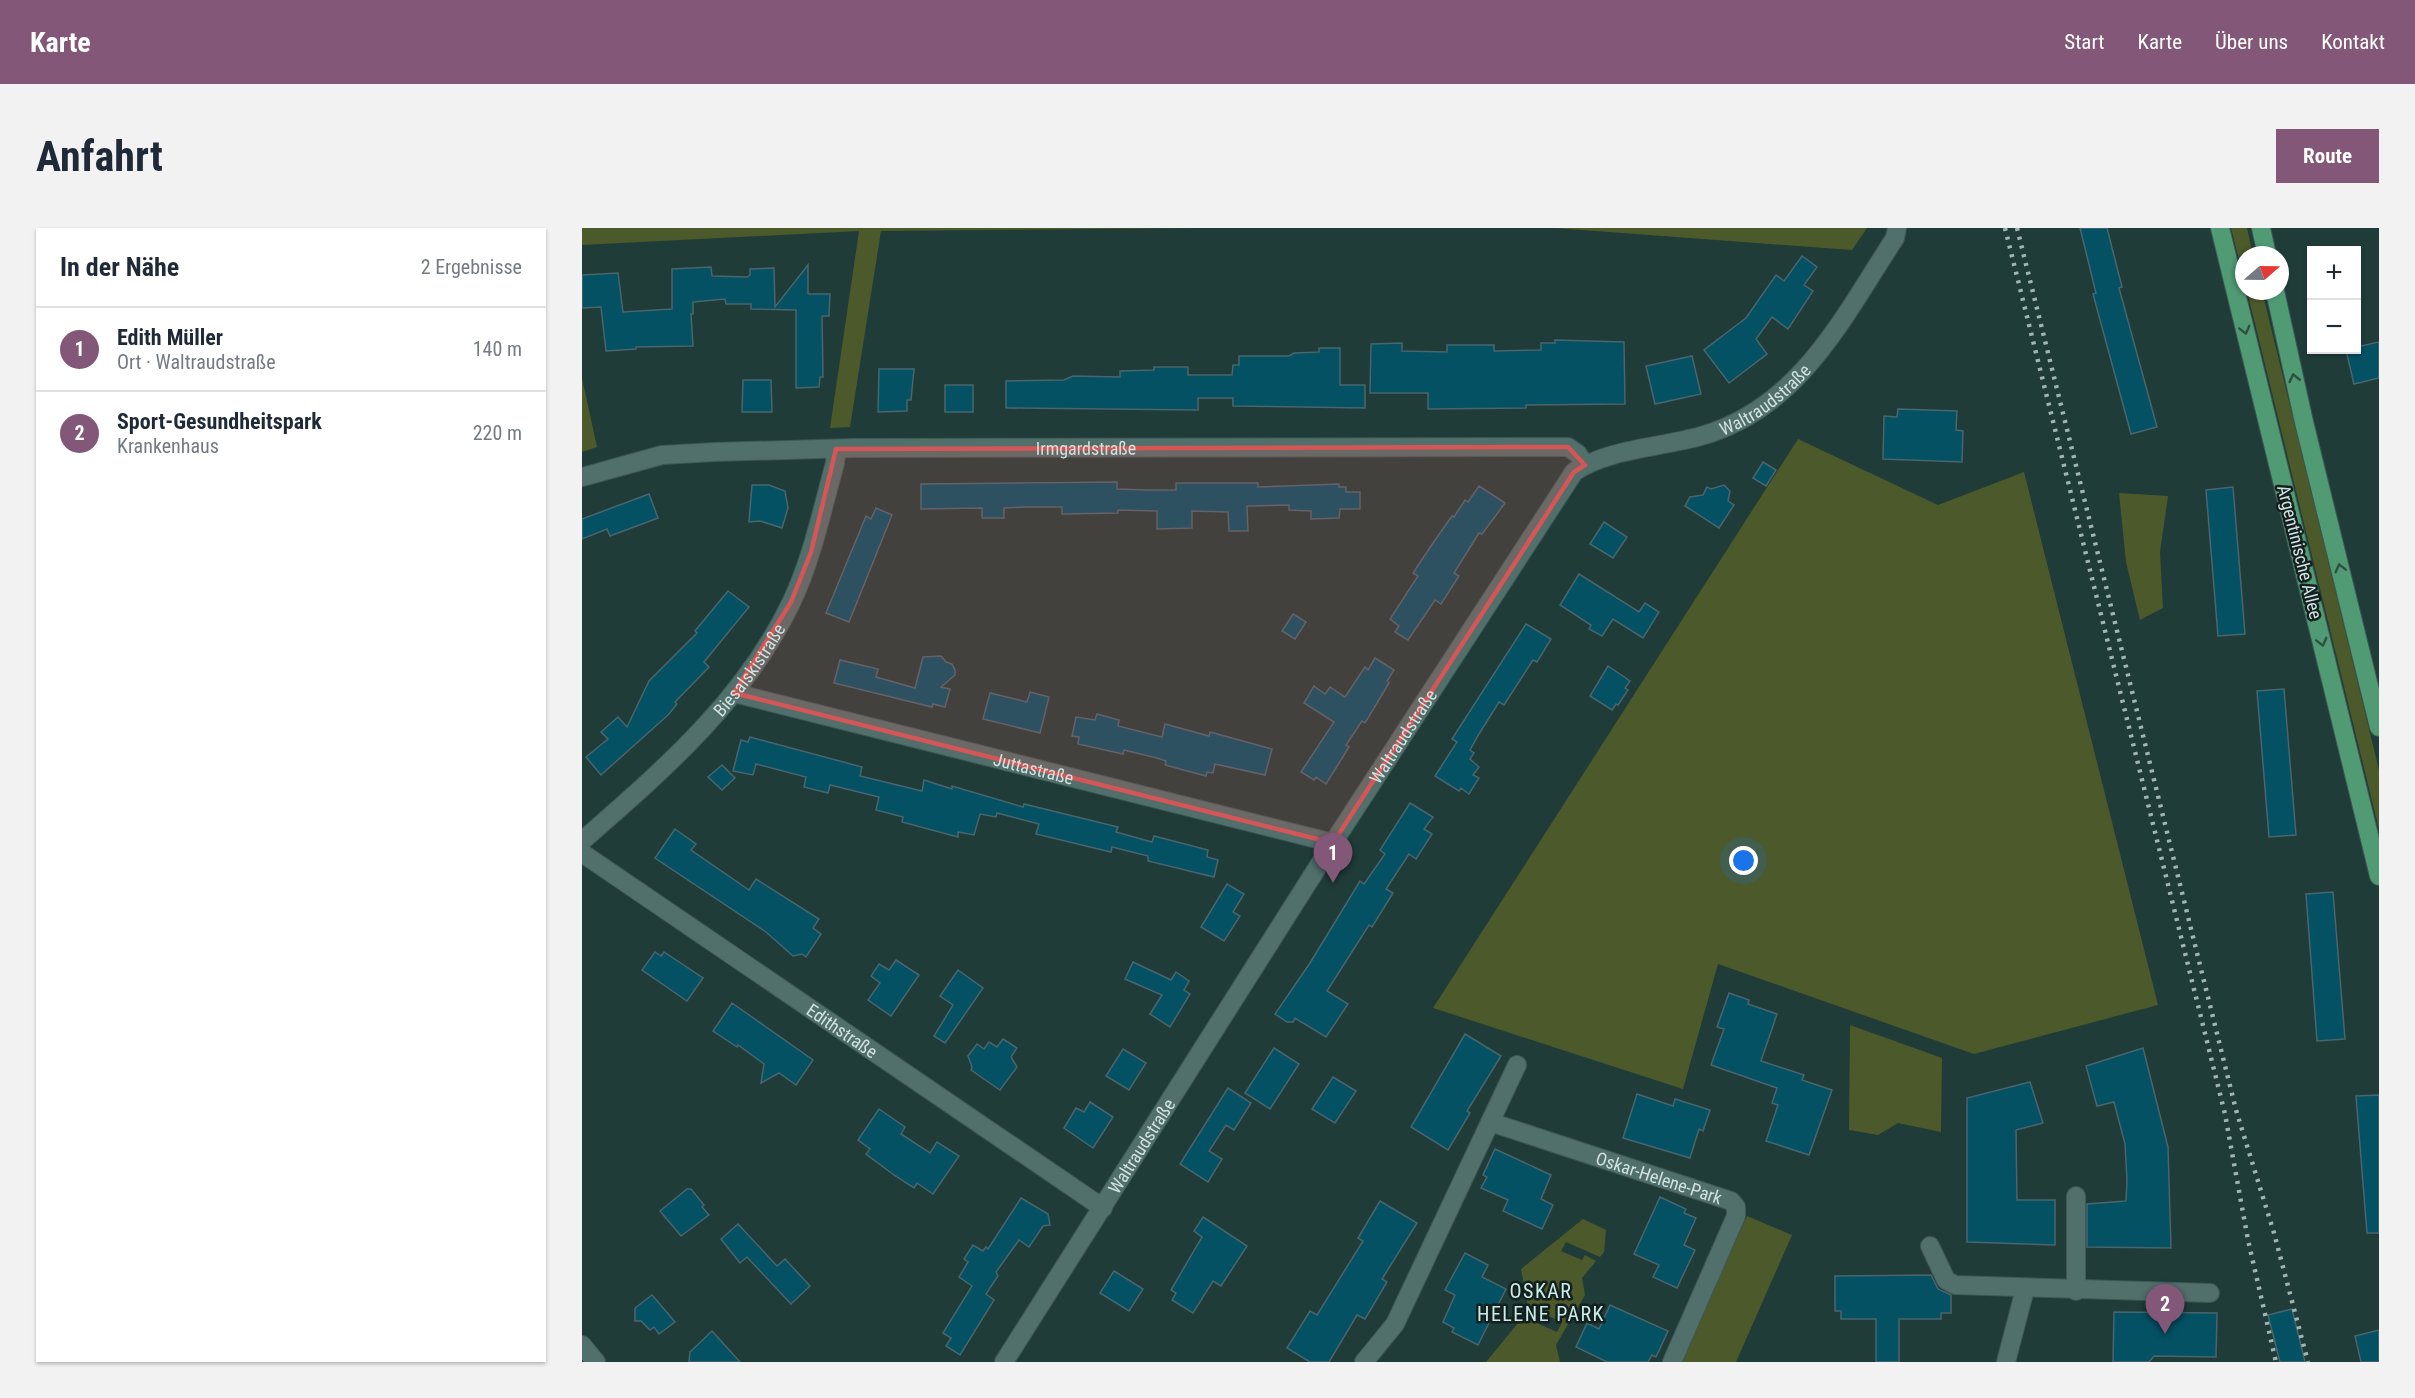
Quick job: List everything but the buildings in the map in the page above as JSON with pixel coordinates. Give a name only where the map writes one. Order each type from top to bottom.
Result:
[{"type":"main road","name":"Argentinische Allee","points":[[2220,228],[2379,876]]},
{"type":"main road","points":[[2261,228],[2265,246]]},
{"type":"main road","name":"Argentinische Allee","points":[[2277,300],[2379,727]]},
{"type":"street","name":"Waltraudstraße","points":[[1004,1362],[1333,843],[1574,472],[1585,465],[1707,434],[1759,410],[1777,398],[1820,353],[1895,238],[1897,228]]},
{"type":"street","name":"Irmgardstraße","points":[[582,477],[662,455],[836,449],[1568,447],[1578,454],[1585,465]]},
{"type":"street","name":"Biesalskistraße","points":[[582,841],[678,756],[734,693],[762,654],[791,602],[811,552],[835,464],[836,449]]},
{"type":"street","name":"Juttastraße","points":[[734,693],[1333,843]]},
{"type":"street","name":"Edithstraße","points":[[582,853],[1103,1208]]},
{"type":"street","points":[[1364,1362],[1395,1324],[1518,1065]]},
{"type":"street","name":"Oskar-Helene-Park","points":[[1490,1122],[1731,1201],[1736,1207],[1736,1216],[1672,1362]]},
{"type":"street","points":[[2076,1196],[2076,1291]]},
{"type":"street","points":[[1930,1246],[1946,1280],[1956,1285],[2076,1291],[2210,1293]]},
{"type":"street","points":[[2006,1362],[2025,1289]]},
{"type":"street","points":[[582,1345],[596,1362]]},
{"type":"highlighted area","points":[[1568,447],[1585,465],[1574,472],[1333,843],[734,693],[791,602],[811,552],[836,449]]},
{"type":"green space","points":[[582,228],[1196,228],[881,231],[850,427],[830,428],[859,231],[582,245]]},
{"type":"green space","points":[[1555,228],[1867,228],[1852,250]]},
{"type":"green space","points":[[2231,228],[2247,228],[2251,246],[2236,246]]},
{"type":"green space","points":[[2249,300],[2264,300],[2379,770],[2379,829]]},
{"type":"green space","points":[[582,378],[597,447],[582,452]]},
{"type":"green space","points":[[1798,439],[1938,505],[2024,472],[2158,1005],[1974,1054],[1718,964],[1683,1089],[1433,1008]]},
{"type":"green space","points":[[2119,493],[2168,496],[2160,552],[2163,608],[2140,620],[2126,562]]},
{"type":"green space","points":[[1850,1025],[1942,1058],[1941,1132],[1898,1123],[1878,1135],[1849,1130]]},
{"type":"green space","points":[[1747,1216],[1792,1235],[1736,1362],[1680,1362]]},
{"type":"green space","points":[[1583,1219],[1606,1230],[1604,1252],[1600,1257],[1566,1242],[1561,1251],[1582,1260],[1585,1255],[1596,1261],[1582,1278],[1585,1295],[1556,1345],[1560,1362],[1486,1362],[1523,1317],[1557,1332],[1562,1322],[1540,1312],[1537,1317],[1529,1312],[1521,1269]]},
{"type":"railway","points":[[2005,228],[2225,1114],[2248,1240],[2276,1362]]},
{"type":"railway","points":[[2017,228],[2236,1110],[2274,1233],[2308,1362]]},
{"type":"place","name":"Edith Müller","points":[[1333,883]]},
{"type":"place","name":"Sport-Gesundheitspark","points":[[2165,1334]]},
{"type":"district","name":"OSKAR HELENE PARK","points":[[1541,1302]]}]
